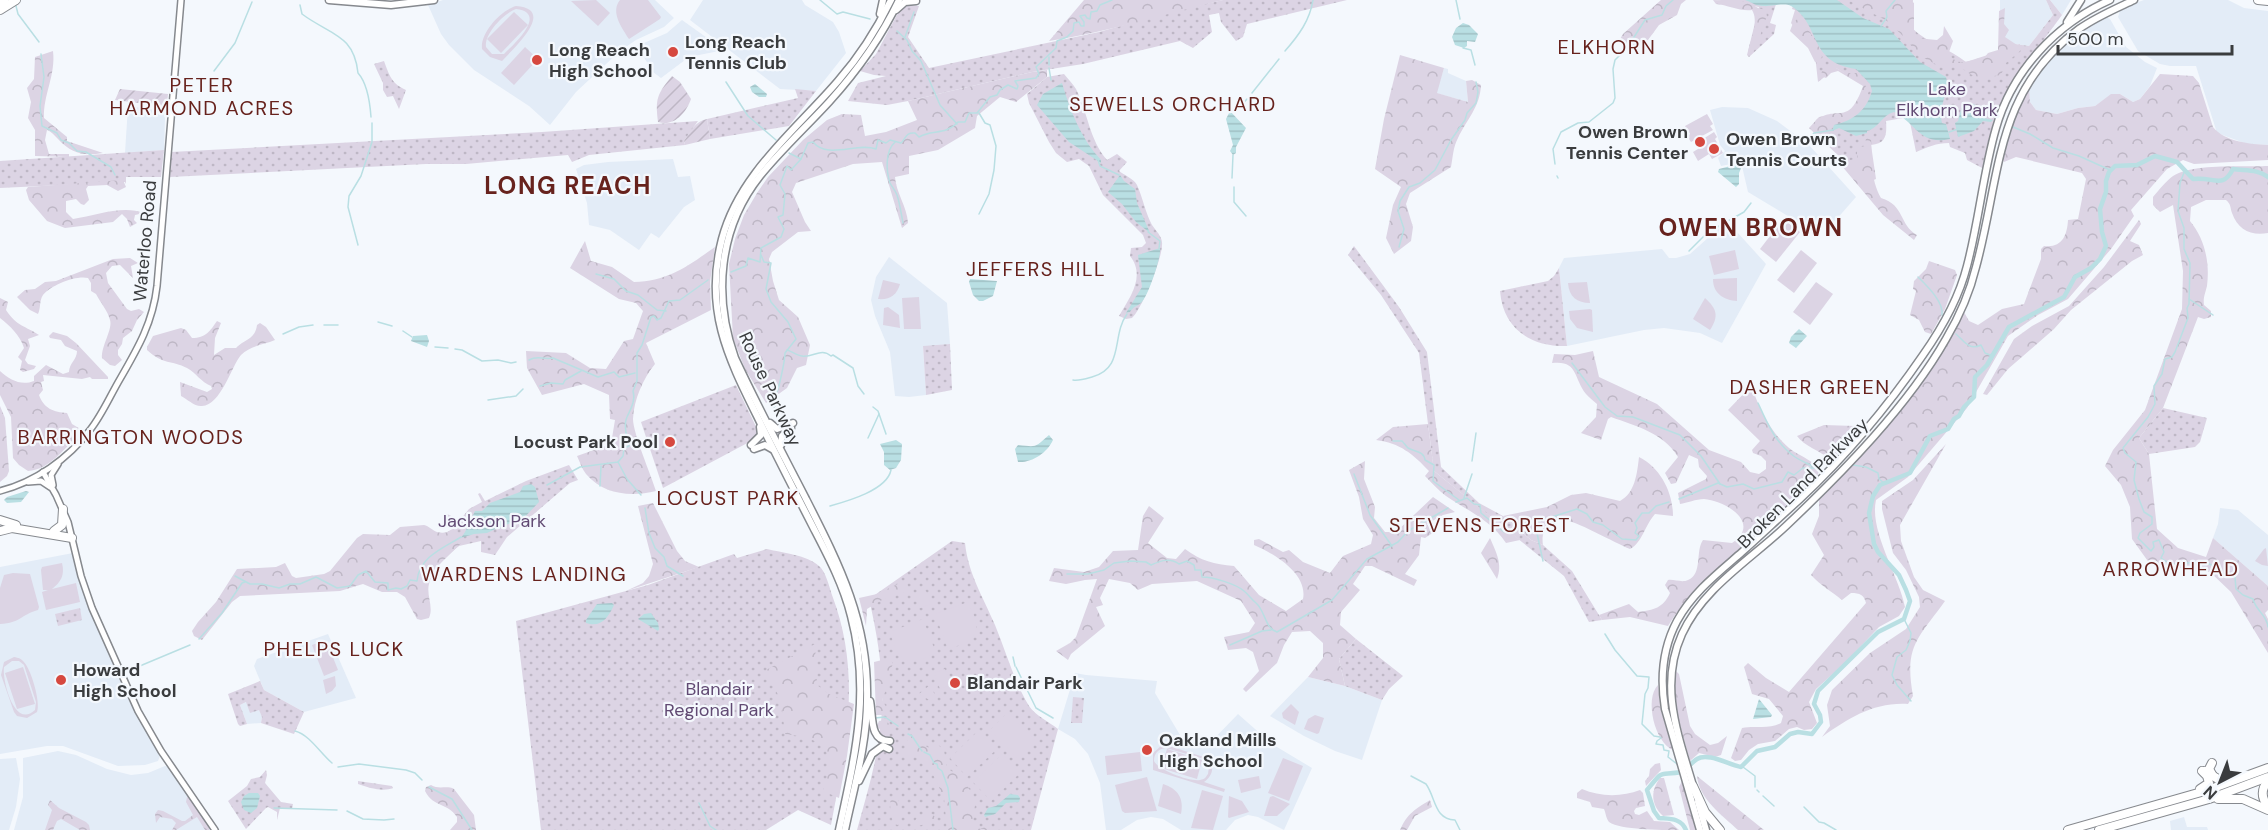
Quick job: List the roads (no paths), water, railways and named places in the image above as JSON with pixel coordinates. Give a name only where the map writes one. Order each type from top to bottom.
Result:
[{"type":"highway","points":[[0,10],[16,0]]},
{"type":"highway","points":[[2258,0],[2268,1]]},
{"type":"highway","points":[[54,531],[62,525],[63,509]]},
{"type":"highway","points":[[0,520],[9,524],[72,536]]},
{"type":"highway","points":[[0,531],[12,528],[72,536]]},
{"type":"highway","points":[[2212,763],[2209,769],[2214,777]]},
{"type":"highway","points":[[2068,830],[2179,799],[2268,768]]},
{"type":"highway","points":[[2179,799],[2208,784],[2209,779],[2203,771],[2226,780],[2248,775]]},
{"type":"highway","points":[[2268,779],[2263,791],[2268,808]]},
{"type":"highway","points":[[2099,830],[2268,779]]},
{"type":"highway","points":[[1693,786],[1705,812],[1720,830]]},
{"type":"highway","points":[[2169,810],[2234,798],[2248,800],[2268,808]]},
{"type":"main road","name":"Waterloo Road","points":[[0,491],[21,484],[43,472],[62,458],[93,426],[141,342],[152,315],[157,283],[181,0]]},
{"type":"main road","points":[[329,0],[391,4],[434,0]]},
{"type":"main road","points":[[853,63],[878,19],[883,8],[883,0]]},
{"type":"main road","name":"Rouse Parkway","points":[[838,830],[860,729],[861,688],[858,646],[841,584],[730,360],[718,320],[715,283],[722,239],[735,203],[750,179],[853,63],[891,0]]},
{"type":"main road","name":"Rouse Parkway","points":[[845,830],[864,736],[867,687],[864,645],[853,601],[837,561],[751,391],[731,346],[722,303],[723,263],[734,222],[760,176],[850,77],[873,48],[899,0]]},
{"type":"main road","points":[[2061,29],[2073,15],[2081,0]]},
{"type":"main road","name":"Broken Land Parkway","points":[[1681,756],[1671,708],[1670,683],[1676,651],[1689,620],[1716,588],[1785,527],[1853,457],[1903,399],[1932,360],[1954,324],[1976,271],[2001,146],[2016,104],[2030,80],[2054,50],[2079,29],[2111,10],[2134,0]]},
{"type":"main road","points":[[892,15],[903,3],[916,1]]},
{"type":"main road","points":[[2107,1],[2111,10]]},
{"type":"main road","name":"Broken Land Parkway","points":[[1700,830],[1688,778],[1665,709],[1662,682],[1666,647],[1677,621],[1690,601],[1709,580],[1799,500],[1847,451],[1896,392],[1932,342],[1953,305],[1967,268],[1994,135],[2003,108],[2027,66],[2061,29],[2107,1]]},
{"type":"main road","points":[[751,391],[772,427],[779,429],[792,426],[782,435],[780,443],[797,482]]},
{"type":"main road","points":[[751,404],[762,433],[752,447],[765,445],[770,447],[787,475]]},
{"type":"main road","points":[[53,490],[51,475],[62,458]]},
{"type":"main road","points":[[43,472],[63,509],[87,594],[134,702],[161,751],[215,830]]},
{"type":"main road","points":[[21,484],[41,481],[53,490]]},
{"type":"main road","points":[[867,687],[874,730],[881,739],[890,741]]},
{"type":"main road","points":[[851,801],[872,754],[881,746],[889,749]]},
{"type":"main road","name":"Broken Land Parkway","points":[[1688,778],[1693,786],[1706,830]]},
{"type":"water","points":[[1745,0],[1837,0],[1863,18],[1889,29],[1920,62],[1946,77],[1947,88],[1941,117],[1942,123],[1946,124],[1950,139],[1940,140],[1925,136],[1894,112],[1867,133],[1856,136],[1839,128],[1832,131],[1834,125],[1848,120],[1863,109],[1872,91],[1870,84],[1856,69],[1840,65],[1830,59],[1822,51],[1801,14],[1791,6],[1785,4],[1760,6]]},
{"type":"water","points":[[1463,23],[1469,25],[1478,34],[1475,42],[1467,41],[1467,46],[1464,48],[1455,45],[1452,37],[1456,28]]},
{"type":"water","points":[[1062,83],[1077,124],[1101,163],[1069,142],[1037,105],[1043,94]]},
{"type":"water","points":[[755,84],[767,94],[766,97],[759,97],[752,92],[750,87]]},
{"type":"water","points":[[1968,102],[1978,106],[1984,118],[1993,120],[1983,121],[1974,131],[1958,137],[1955,123],[1958,121],[1962,106]]},
{"type":"water","points":[[1230,111],[1246,128],[1236,147],[1236,153],[1233,155],[1230,151],[1233,145],[1226,119]]},
{"type":"water","points":[[1738,164],[1742,166],[1739,173],[1739,184],[1736,187],[1718,172],[1719,169]]},
{"type":"water","points":[[1120,175],[1135,189],[1137,203],[1150,233],[1136,222],[1122,204],[1108,192]]},
{"type":"water","points":[[1160,248],[1157,267],[1144,299],[1126,313],[1142,287],[1138,255]]},
{"type":"water","points":[[970,279],[997,281],[993,296],[979,301],[973,295]]},
{"type":"water","points":[[1799,329],[1807,336],[1796,348],[1789,343],[1791,337]]},
{"type":"water","points":[[427,335],[429,341],[427,347],[411,341],[413,336]]},
{"type":"water","points":[[1049,435],[1053,440],[1043,453],[1029,461],[1018,462],[1015,449],[1018,445],[1035,446]]},
{"type":"water","points":[[896,440],[902,444],[901,460],[896,468],[890,470],[884,465],[884,452],[880,444]]},
{"type":"water","points":[[531,484],[535,487],[539,502],[522,520],[487,533],[461,538],[475,511],[482,511],[490,503],[520,492],[523,486]]},
{"type":"water","points":[[29,492],[21,502],[7,503],[4,500],[7,497]]},
{"type":"water","points":[[612,603],[614,605],[603,621],[596,624],[586,623],[597,604]]},
{"type":"water","points":[[651,613],[658,623],[658,631],[638,619],[644,614]]},
{"type":"water","points":[[1759,699],[1772,715],[1771,717],[1753,719]]},
{"type":"water","points":[[249,793],[258,793],[260,796],[257,808],[251,813],[244,810],[241,802]]},
{"type":"water","points":[[1010,794],[1018,795],[1019,802],[1006,803],[995,814],[985,817],[988,808],[996,806]]},
{"type":"waterway","points":[[820,0],[837,14],[843,12],[870,19]]},
{"type":"waterway","points":[[731,272],[746,266],[748,258],[760,262],[761,248],[781,237],[784,229],[778,217],[783,215],[785,194],[780,185],[787,166],[791,170],[801,159],[808,143],[813,142],[826,150],[860,147],[876,149],[878,140],[886,143],[890,140],[901,143],[909,134],[915,133],[919,137],[943,131],[958,122],[965,122],[969,113],[977,113],[990,97],[997,95],[1008,85],[1017,89],[1015,81],[1036,78],[1039,74],[1036,67],[1056,48],[1057,41],[1067,37],[1073,31],[1074,23],[1079,22],[1081,26],[1084,26],[1080,16],[1085,15],[1090,19],[1091,12],[1097,11],[1100,5],[1112,0]]},
{"type":"waterway","points":[[1285,51],[1303,27],[1313,0]]},
{"type":"waterway","points":[[1456,0],[1460,19]]},
{"type":"waterway","points":[[1555,164],[1553,149],[1561,132],[1578,123],[1589,122],[1613,103],[1615,60],[1627,48],[1645,20],[1662,15],[1666,6],[1673,0]]},
{"type":"waterway","points":[[1881,26],[1887,17],[1886,11],[1895,0]]},
{"type":"waterway","points":[[214,71],[235,43],[252,2]]},
{"type":"waterway","points":[[300,5],[302,14],[339,37],[352,50],[358,73],[366,88],[371,117]]},
{"type":"waterway","points":[[16,6],[18,14],[39,42]]},
{"type":"waterway","points":[[905,37],[914,12]]},
{"type":"waterway","points":[[897,31],[907,40],[912,51],[921,61],[940,105],[957,124]]},
{"type":"waterway","points":[[1463,48],[1471,50],[1475,65]]},
{"type":"waterway","points":[[41,54],[44,77],[40,106],[42,126],[57,133],[61,140],[69,143],[77,151],[86,152],[111,167],[115,175]]},
{"type":"waterway","points":[[1049,57],[1049,65]]},
{"type":"waterway","points":[[1252,93],[1279,59]]},
{"type":"waterway","points":[[1049,68],[1051,80]]},
{"type":"waterway","points":[[726,82],[748,116],[776,140]]},
{"type":"waterway","points":[[1399,247],[1404,229],[1398,211],[1400,201],[1409,187],[1420,183],[1435,170],[1467,113],[1476,103],[1478,92],[1476,82]]},
{"type":"waterway","points":[[1238,109],[1247,99]]},
{"type":"waterway","points":[[979,113],[985,123],[990,125],[996,146],[989,194],[979,214]]},
{"type":"waterway","points":[[358,245],[348,207],[349,196],[361,176],[372,142],[372,123]]},
{"type":"waterway","points":[[2013,127],[2053,148],[2079,156],[2110,170]]},
{"type":"waterway","points":[[1949,132],[1958,129]]},
{"type":"waterway","points":[[1803,145],[1814,133],[1833,130]]},
{"type":"waterway","points":[[895,142],[889,151],[888,173],[890,183],[898,198],[903,223]]},
{"type":"waterway","points":[[789,153],[801,159]]},
{"type":"waterway","points":[[1232,178],[1233,155]]},
{"type":"waterway","points":[[1686,830],[1678,821],[1659,818],[1654,811],[1647,790],[1659,776],[1682,772],[1702,757],[1741,767],[1757,751],[1775,747],[1790,734],[1798,732],[1812,734],[1821,722],[1814,704],[1818,691],[1878,632],[1904,619],[1910,601],[1906,590],[1899,575],[1878,552],[1874,544],[1869,513],[1873,496],[1880,485],[1910,473],[1930,436],[1948,429],[1954,419],[1959,416],[1974,397],[1975,377],[1987,365],[2009,327],[2064,297],[2075,277],[2091,268],[2100,259],[2106,246],[2100,209],[2106,192],[2109,172],[2115,166],[2137,165],[2155,156],[2177,162],[2193,179],[2221,181],[2233,169],[2256,171],[2268,177]]},
{"type":"waterway","points":[[1098,160],[1100,166],[1119,175]]},
{"type":"waterway","points":[[2185,170],[2180,183],[2178,211],[2184,228],[2184,249],[2190,263],[2188,318],[2175,352],[2172,357],[2165,359],[2162,374],[2154,386],[2155,404],[2148,417],[2123,448],[2125,453],[2136,462],[2134,480],[2139,499],[2144,512],[2152,517],[2152,524],[2140,533],[2138,538],[2151,551],[2154,547],[2153,542],[2159,540],[2164,552],[2161,558],[2168,562],[2207,563],[2225,576],[2233,575],[2236,589],[2253,599],[2256,607],[2266,619],[2268,627]]},
{"type":"waterway","points":[[1234,187],[1234,202],[1246,216]]},
{"type":"waterway","points":[[1689,251],[1707,233],[1744,212],[1751,203]]},
{"type":"waterway","points":[[1148,232],[1160,241],[1159,248]]},
{"type":"waterway","points":[[761,255],[764,262],[771,263],[766,289],[771,302],[788,322],[796,339],[785,353],[775,396],[778,401],[774,408]]},
{"type":"waterway","points":[[596,274],[614,279],[626,291],[638,295],[657,310],[666,311]]},
{"type":"waterway","points":[[1918,277],[1938,300],[1942,315]]},
{"type":"waterway","points":[[547,485],[580,467],[618,462],[623,456],[624,448],[629,446],[625,424],[637,381],[637,353],[651,317],[654,316],[657,320],[661,318],[669,301],[680,300],[708,280]]},
{"type":"waterway","points":[[2189,299],[2213,315]]},
{"type":"waterway","points":[[1073,380],[1092,377],[1102,373],[1109,366],[1127,314]]},
{"type":"waterway","points":[[378,322],[392,326]]},
{"type":"waterway","points":[[283,334],[299,327],[313,325]]},
{"type":"waterway","points":[[324,325],[338,325]]},
{"type":"waterway","points":[[403,331],[412,337]]},
{"type":"waterway","points":[[1956,334],[1970,346],[1981,345],[1985,353],[1990,355],[1994,353]]},
{"type":"waterway","points":[[435,347],[448,348]]},
{"type":"waterway","points":[[455,349],[462,350],[482,361],[516,362]]},
{"type":"waterway","points":[[787,350],[802,356],[824,352],[833,355],[853,368],[858,386],[864,394]]},
{"type":"waterway","points":[[529,360],[553,358],[598,377],[614,372],[619,377],[635,373]]},
{"type":"waterway","points":[[1572,363],[1605,407],[1617,416],[1633,417],[1680,435],[1701,456],[1720,484]]},
{"type":"waterway","points":[[540,386],[551,383],[563,384],[565,380],[581,371]]},
{"type":"waterway","points":[[488,400],[516,396],[523,389]]},
{"type":"waterway","points":[[1758,403],[1782,446],[1795,457],[1812,466]]},
{"type":"waterway","points":[[873,407],[878,411],[886,434]]},
{"type":"waterway","points":[[868,438],[879,414]]},
{"type":"waterway","points":[[1472,461],[1476,433]]},
{"type":"waterway","points":[[1393,441],[1402,441],[1408,448],[1423,455],[1425,460],[1434,465],[1433,481],[1459,500]]},
{"type":"waterway","points":[[618,462],[627,479],[641,495]]},
{"type":"waterway","points":[[1853,465],[1866,467],[1878,473],[1879,479],[1884,483]]},
{"type":"waterway","points":[[600,486],[601,466]]},
{"type":"waterway","points":[[1679,499],[1718,483],[1727,487],[1743,484],[1754,489],[1782,482],[1788,472],[1794,475],[1803,468],[1815,468]]},
{"type":"waterway","points":[[830,506],[875,489],[888,477],[891,470]]},
{"type":"waterway","points":[[1354,474],[1370,515],[1392,546]]},
{"type":"waterway","points":[[1464,498],[1472,474]]},
{"type":"waterway","points":[[1456,502],[1467,498],[1474,504],[1480,505],[1481,513],[1504,532],[1577,509],[1587,514],[1593,522],[1603,525],[1622,539],[1636,540],[1639,536],[1635,533],[1637,528],[1635,523],[1642,513],[1649,513],[1656,506],[1669,502]]},
{"type":"waterway","points":[[645,508],[649,533],[655,548],[664,557],[667,566],[683,576]]},
{"type":"waterway","points":[[1067,574],[1088,574],[1104,570],[1114,563],[1130,561],[1146,562],[1151,565],[1165,560],[1179,564],[1187,561],[1194,565],[1195,570],[1201,570],[1202,577],[1224,581],[1244,591],[1259,606],[1270,627],[1277,632],[1332,600],[1367,559],[1398,542],[1408,531],[1448,508]]},
{"type":"waterway","points":[[1535,524],[1543,561]]},
{"type":"waterway","points":[[235,576],[250,584],[279,588],[290,584],[300,584],[316,577],[337,588],[350,586],[358,575],[366,571],[375,582],[388,583],[388,590],[401,589],[407,586],[410,580],[417,581],[427,559],[461,537]]},
{"type":"waterway","points":[[199,639],[245,582]]},
{"type":"waterway","points":[[1904,619],[1911,633],[1910,641],[1906,650],[1897,657],[1892,675],[1897,685],[1911,701]]},
{"type":"waterway","points":[[1230,645],[1262,631],[1271,630]]},
{"type":"waterway","points":[[1605,634],[1637,676],[1649,677],[1642,724],[1654,736],[1661,738],[1656,744],[1663,745],[1664,750],[1669,751],[1668,757],[1677,764]]},
{"type":"waterway","points":[[135,668],[190,645]]},
{"type":"waterway","points":[[1013,657],[1015,666]]},
{"type":"waterway","points":[[1016,667],[1036,708],[1053,718]]},
{"type":"waterway","points":[[875,718],[885,717],[898,726]]},
{"type":"waterway","points":[[295,731],[310,740],[332,763]]},
{"type":"waterway","points":[[908,734],[912,736],[922,751]]},
{"type":"waterway","points":[[924,752],[930,755],[942,771],[948,788],[953,830]]},
{"type":"waterway","points":[[338,767],[359,764],[406,770],[415,773],[422,780]]},
{"type":"waterway","points":[[1743,767],[1755,776],[1755,787]]},
{"type":"waterway","points":[[1411,776],[1426,784],[1439,812],[1448,819],[1455,820],[1460,830]]},
{"type":"waterway","points":[[429,787],[452,799],[472,830]]},
{"type":"waterway","points":[[1763,796],[1774,806]]},
{"type":"waterway","points":[[699,803],[710,826],[716,830]]},
{"type":"waterway","points":[[1804,807],[1819,822],[1836,830]]},
{"type":"waterway","points":[[274,808],[337,810]]},
{"type":"waterway","points":[[347,811],[363,819],[394,819]]},
{"type":"place","name":"Long Reach Tennis Club","points":[[673,52]]},
{"type":"place","name":"Long Reach High School","points":[[537,60]]},
{"type":"place","name":"Owen Brown Tennis Center","points":[[1700,142]]},
{"type":"place","name":"Owen Brown Tennis Courts","points":[[1714,149]]},
{"type":"place","name":"Locust Park Pool","points":[[670,442]]},
{"type":"place","name":"Howard High School","points":[[61,680]]},
{"type":"place","name":"Blandair Park","points":[[955,683]]},
{"type":"place","name":"Oakland Mills High School","points":[[1147,750]]},
{"type":"district","name":"ELKHORN","points":[[1607,47]]},
{"type":"district","name":"PETER HARMOND ACRES","points":[[202,96]]},
{"type":"district","name":"SEWELLS ORCHARD","points":[[1173,104]]},
{"type":"district","name":"LONG REACH","points":[[568,185]]},
{"type":"district","name":"OWEN BROWN","points":[[1751,227]]},
{"type":"district","name":"JEFFERS HILL","points":[[1036,269]]},
{"type":"district","name":"DASHER GREEN","points":[[1810,387]]},
{"type":"district","name":"BARRINGTON WOODS","points":[[131,437]]},
{"type":"district","name":"LOCUST PARK","points":[[728,498]]},
{"type":"district","name":"STEVENS FOREST","points":[[1480,525]]},
{"type":"district","name":"ARROWHEAD","points":[[2171,569]]},
{"type":"district","name":"WARDENS LANDING","points":[[524,574]]},
{"type":"district","name":"PHELPS LUCK","points":[[334,649]]},
{"type":"park label","name":"Lake Elkhorn Park","points":[[1947,100]]},
{"type":"park label","name":"Jackson Park","points":[[492,521]]},
{"type":"park label","name":"Blandair Regional Park","points":[[719,699]]}]
